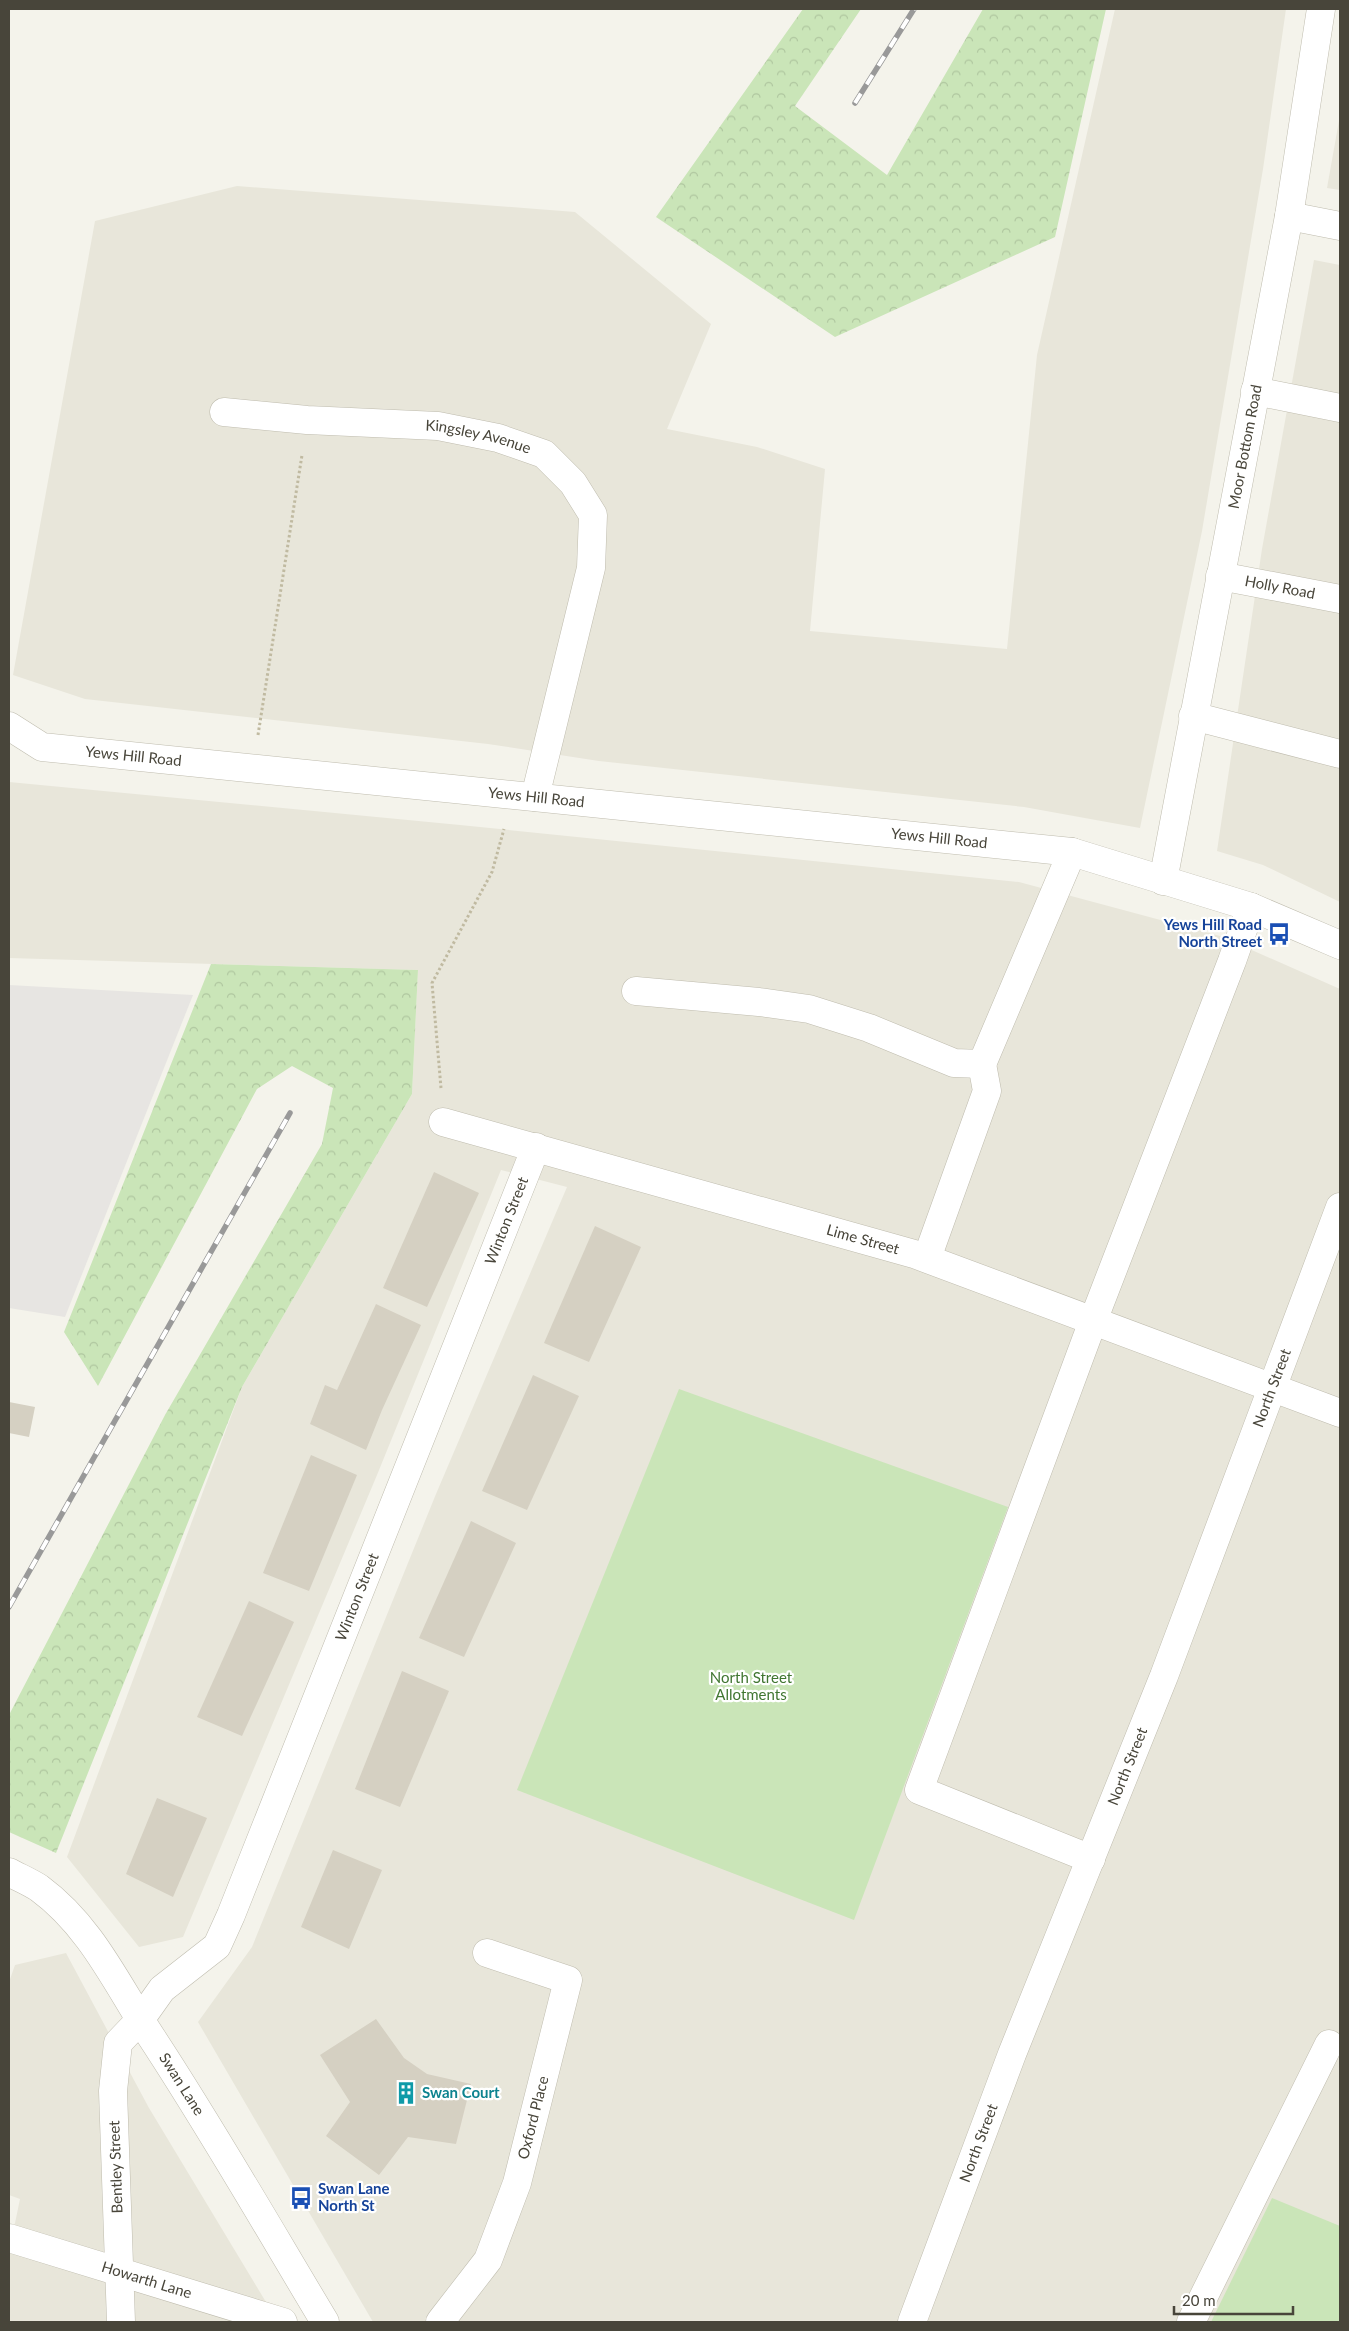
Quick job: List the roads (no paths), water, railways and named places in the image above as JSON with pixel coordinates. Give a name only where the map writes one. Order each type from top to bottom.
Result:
[{"type":"street","name":"Moor Bottom Road","points":[[1163,881],[1289,216],[1321,9]]},
{"type":"street","points":[[1289,216],[1340,226]]},
{"type":"street","points":[[1255,391],[1340,408]]},
{"type":"street","name":"Kingsley Avenue","points":[[224,412],[307,420],[438,426],[498,438],[544,454],[574,483],[593,515],[592,568],[524,796]]},
{"type":"street","name":"Holly Road","points":[[1220,576],[1340,599]]},
{"type":"street","points":[[1193,716],[1340,754]]},
{"type":"street","name":"Yews Hill Road","points":[[9,726],[42,748],[1072,852],[1251,907],[1340,945]]},
{"type":"street","points":[[9,749],[42,748]]},
{"type":"street","points":[[927,1258],[987,1091],[982,1064],[1072,852]]},
{"type":"street","points":[[1091,1859],[919,1790],[1093,1321],[1232,962],[1251,907]]},
{"type":"street","points":[[636,991],[759,1002],[809,1009],[869,1028],[954,1063],[982,1064]]},
{"type":"street","name":"Lime Street","points":[[444,1122],[927,1258],[1340,1413]]},
{"type":"street","name":"Winton Street","points":[[140,2020],[162,1989],[217,1946],[232,1915],[536,1147]]},
{"type":"street","name":"North Street","points":[[912,2322],[1012,2054],[1164,1676],[1340,1207]]},
{"type":"street","name":"Swan Lane","points":[[9,1872],[38,1888],[80,1926],[103,1956],[140,2020],[199,2109],[325,2322]]},
{"type":"street","name":"Oxford Place","points":[[440,2322],[488,2260],[517,2183],[568,1980],[487,1953]]},
{"type":"street","name":"Bentley Street","points":[[121,2322],[113,2091],[118,2044],[140,2020]]},
{"type":"street","points":[[1192,2322],[1329,2044]]},
{"type":"street","name":"Howarth Lane","points":[[9,2238],[120,2270],[283,2322]]},
{"type":"railway","points":[[855,103],[914,9]]},
{"type":"railway","points":[[9,1607],[290,1113]]},
{"type":"place","name":"Yews Hill Road North Street","points":[[1279,934]]},
{"type":"place","name":"Swan Court","points":[[406,2093]]},
{"type":"place","name":"Swan Lane North St","points":[[301,2198]]},
{"type":"park label","name":"North Street Allotments","points":[[751,1686]]}]
